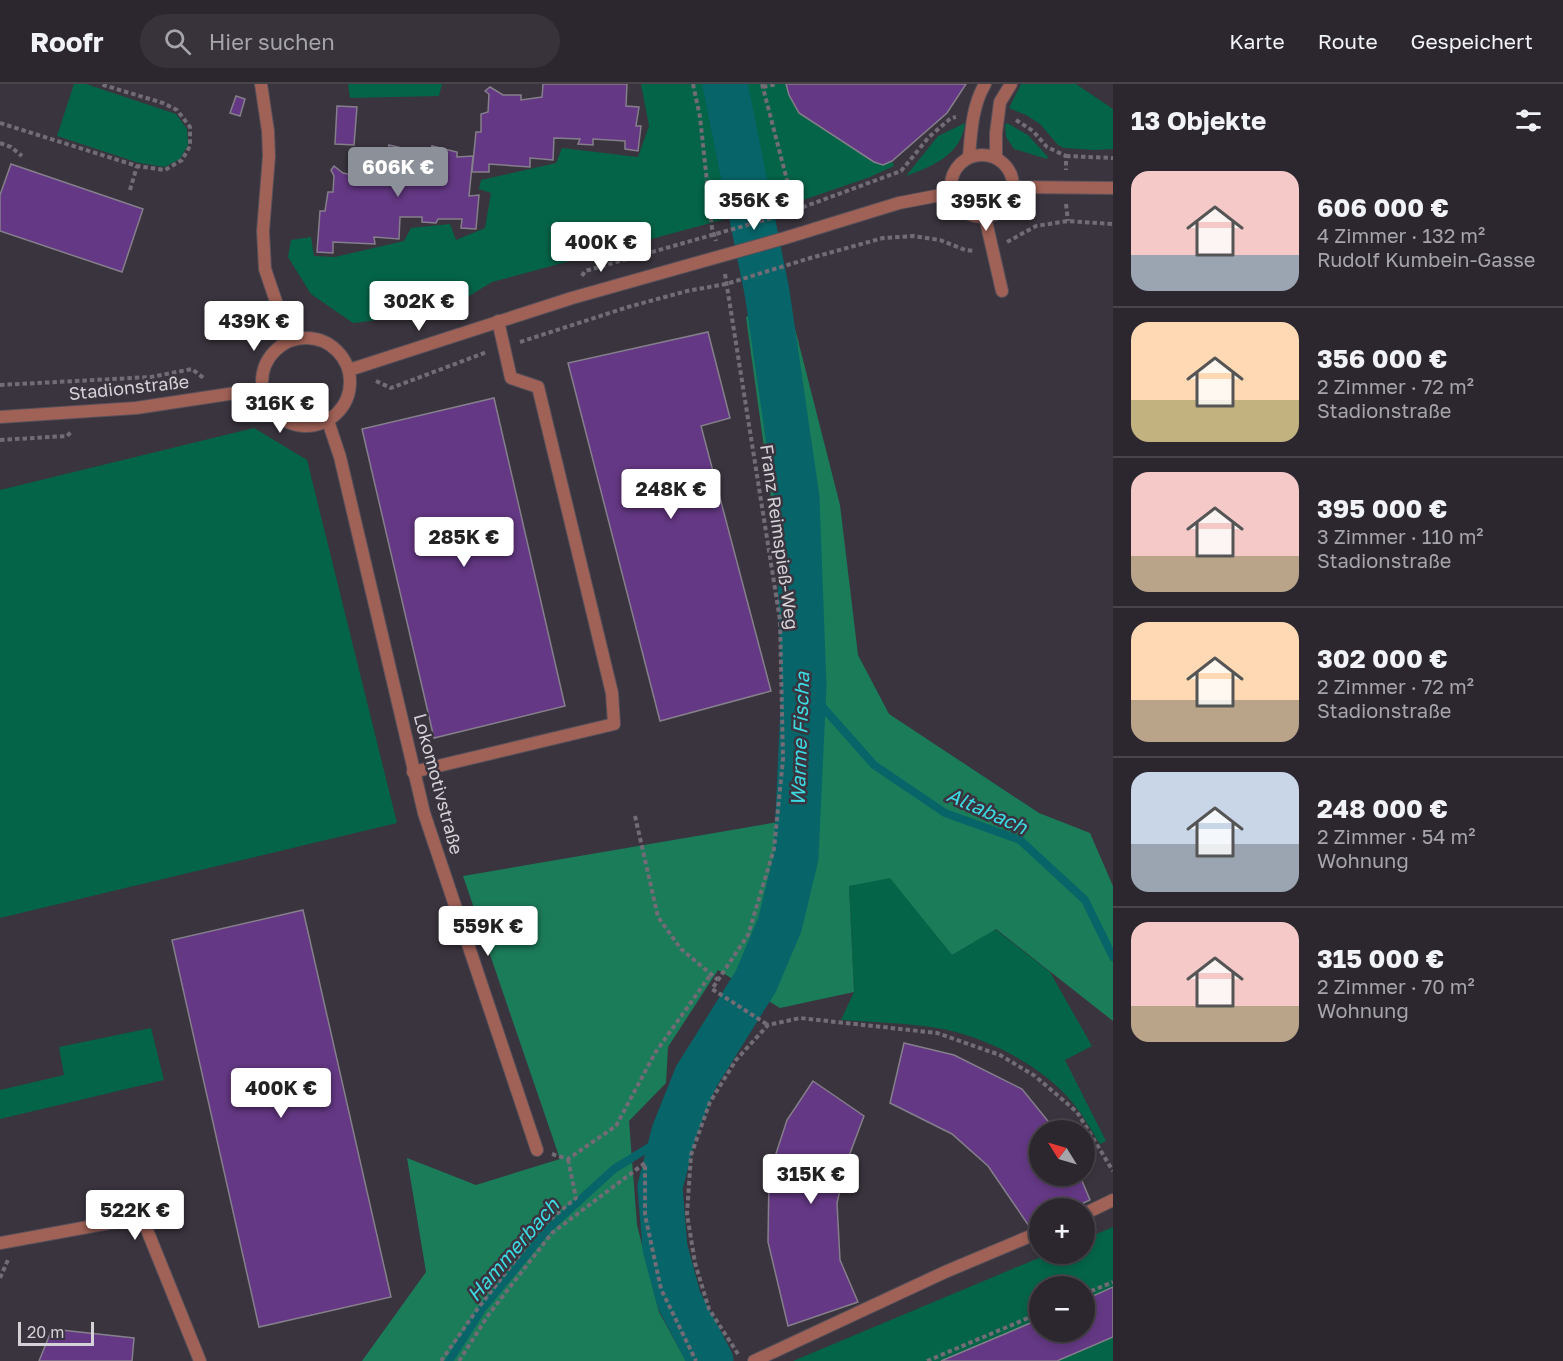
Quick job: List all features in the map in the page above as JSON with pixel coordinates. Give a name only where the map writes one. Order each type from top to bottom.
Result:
[{"type":"street","points":[[261,84],[269,156],[263,231],[265,269],[290,340]]},
{"type":"street","points":[[969,158],[975,112],[979,94],[985,84]]},
{"type":"street","points":[[996,157],[1000,102],[1011,84]]},
{"type":"street","points":[[987,154],[996,157],[1012,175],[1014,187],[1011,198],[1005,208],[996,214],[985,217],[973,216],[963,211],[955,203],[951,193],[954,172],[960,163],[969,158],[987,154]]},
{"type":"street","points":[[1014,187],[1113,188]]},
{"type":"street","points":[[349,370],[572,298],[785,238],[898,203],[951,193]]},
{"type":"street","points":[[985,217],[1002,291]]},
{"type":"street","points":[[414,772],[614,724],[612,693],[538,387],[511,378],[498,321]]},
{"type":"street","points":[[305,337],[319,339],[333,346],[345,360],[349,370],[350,384],[347,399],[338,414],[328,421],[313,426],[291,423],[276,416],[266,402],[262,389],[262,374],[266,361],[275,349],[290,340],[305,337]]},
{"type":"street","name":"Stadionstraße","points":[[0,417],[136,408],[262,389]]},
{"type":"street","name":"Lokomotivstraße","points":[[328,421],[340,457],[424,813],[537,1150]]},
{"type":"street","points":[[1095,1209],[1113,1200]]},
{"type":"street","points":[[0,1243],[126,1220],[145,1225],[200,1361]]},
{"type":"street","points":[[754,1361],[945,1272],[1029,1237]]},
{"type":"path","points":[[0,123],[137,166],[165,170],[182,160],[190,146],[190,127],[177,110],[163,103],[100,84]]},
{"type":"path","name":"Franz Reimspieß-Weg","points":[[693,84],[700,117],[712,228],[725,255],[726,284],[780,620],[783,759],[774,849],[748,934],[712,988],[768,1025]]},
{"type":"path","points":[[777,84],[763,86],[795,210]]},
{"type":"path","points":[[585,271],[779,216],[901,171],[929,137],[951,118],[975,112]]},
{"type":"path","points":[[998,113],[1016,120],[1033,131],[1047,147],[1066,156],[1113,158]]},
{"type":"path","points":[[0,144],[11,147],[22,156]]},
{"type":"path","points":[[1066,156],[1065,188],[1068,221],[1113,224]]},
{"type":"path","points":[[130,190],[137,166]]},
{"type":"path","points":[[391,388],[504,346],[628,306],[726,284],[883,238]]},
{"type":"path","points":[[249,320],[259,311]]},
{"type":"path","points":[[0,385],[151,377],[192,369]]},
{"type":"path","points":[[0,440],[67,436]]},
{"type":"path","points":[[635,816],[658,917],[681,949],[718,980]]},
{"type":"path","points":[[568,1159],[616,1126],[655,1053],[711,974]]},
{"type":"path","points":[[741,1357],[709,1309],[695,1263],[687,1214],[691,1155],[710,1102],[736,1060],[768,1025],[800,1018],[937,1033],[1000,1055],[1035,1076],[1077,1112],[1113,1171]]},
{"type":"path","points":[[537,1150],[568,1159]]},
{"type":"path","points":[[441,1361],[476,1311],[541,1227],[576,1198],[568,1159]]},
{"type":"path","points":[[459,1361],[489,1314],[552,1233],[645,1163],[645,1215],[661,1289],[696,1361]]},
{"type":"path","points":[[1095,1289],[1113,1282]]},
{"type":"path","points":[[927,1361],[1029,1318]]},
{"type":"green space","points":[[74,84],[86,84],[176,114],[187,129],[188,145],[180,159],[165,167],[139,163],[57,136]]},
{"type":"green space","points":[[348,84],[442,84],[439,96],[350,98]]},
{"type":"green space","points":[[641,84],[718,84],[744,214],[492,282],[443,312],[353,323],[311,294],[288,257],[291,240],[311,237],[314,256],[335,257],[404,241],[411,228],[450,224],[456,240],[485,228],[491,193],[479,189],[481,180],[556,163],[562,148],[638,157],[649,126]]},
{"type":"green space","points":[[732,84],[786,84],[874,162],[883,165],[892,161],[894,166],[870,177],[757,216]]},
{"type":"green space","points":[[1021,84],[1076,84],[1113,109],[1113,149],[1064,148],[1058,145],[1040,124],[1009,108]]},
{"type":"green space","points":[[965,123],[958,143],[952,151],[926,168],[906,176],[938,136]]},
{"type":"green space","points":[[1007,123],[1028,135],[1048,157],[1047,159],[1014,149],[1006,137],[1005,125]]},
{"type":"green space","points":[[788,301],[840,505],[858,655],[889,714],[1039,813],[1090,833],[1113,886],[1113,1021],[996,929],[952,955],[890,878],[849,886],[854,992],[780,1008],[718,970],[668,1047],[666,1083],[629,1121],[637,1225],[659,1312],[686,1361],[362,1361],[426,1272],[407,1158],[476,1185],[560,1159],[463,876],[784,821],[788,621],[746,317]]},
{"type":"green space","points":[[254,428],[307,460],[397,823],[0,918],[0,490]]},
{"type":"green space","points":[[890,877],[952,955],[995,929],[1050,972],[1092,1046],[1065,1060],[1106,1141],[1100,1144],[1095,1136],[1095,1120],[1085,1120],[1072,1102],[1045,1076],[1011,1054],[992,1045],[973,1037],[937,1028],[841,1020],[854,992],[849,886]]},
{"type":"green space","points":[[151,1028],[164,1080],[0,1119],[0,1090],[64,1075],[59,1047]]},
{"type":"green space","points":[[1113,1227],[1113,1361],[793,1361],[1029,1262],[1029,1264],[1095,1264],[1095,1235]]},
{"type":"building","points":[[543,84],[627,84],[626,106],[639,107],[636,126],[641,126],[638,151],[625,149],[625,141],[593,139],[593,145],[578,144],[580,139],[554,138],[553,160],[530,158],[530,167],[489,164],[489,172],[472,172],[476,132],[481,132],[481,114],[488,112],[489,94],[485,91],[490,87],[503,95],[521,95],[521,100],[542,97]]},
{"type":"building","points":[[786,84],[966,84],[947,113],[892,161],[883,165],[874,162],[799,113]]},
{"type":"building","points":[[236,96],[245,99],[240,116],[230,113]]},
{"type":"building","points":[[337,106],[357,107],[354,145],[335,144]]},
{"type":"building","points":[[389,145],[418,149],[420,155],[429,155],[432,146],[457,152],[457,157],[473,156],[469,196],[479,195],[476,229],[461,228],[462,219],[438,219],[436,223],[422,222],[422,217],[400,217],[399,239],[374,237],[375,244],[333,242],[333,253],[317,252],[320,211],[325,211],[328,192],[333,192],[334,176],[331,170],[334,166],[343,173],[365,177],[366,180],[385,180]]},
{"type":"building","points":[[11,164],[143,209],[122,272],[0,231],[0,195]]},
{"type":"building","points":[[708,332],[730,418],[701,426],[771,691],[660,721],[568,363]]},
{"type":"building","points":[[494,398],[565,706],[434,738],[362,429]]},
{"type":"building","points":[[303,910],[391,1297],[259,1327],[172,940]]},
{"type":"building","points":[[904,1043],[954,1055],[1022,1089],[1047,1120],[1029,1120],[1029,1186],[1084,1186],[1089,1198],[1029,1198],[1029,1226],[988,1166],[952,1134],[890,1103]]},
{"type":"building","points":[[813,1081],[864,1116],[846,1164],[837,1203],[840,1260],[858,1302],[788,1326],[768,1242],[769,1175],[787,1120]]},
{"type":"building","points":[[1113,1287],[1113,1337],[1057,1361],[941,1361],[1029,1324],[1029,1342],[1095,1342],[1095,1295]]},
{"type":"building","points":[[52,1329],[134,1338],[132,1361],[39,1361]]},
{"type":"waterway","name":"Warme Fischa","points":[[711,1361],[679,1300],[665,1248],[660,1187],[674,1132],[696,1077],[756,981],[780,924],[796,857],[804,686],[797,498],[767,292],[725,84]]},
{"type":"waterway","name":"Altabach","points":[[804,686],[874,765],[945,813],[1020,840],[1085,900],[1113,957]]},
{"type":"waterway","name":"Hammerbach","points":[[449,1361],[482,1309],[548,1229],[614,1169],[674,1132]]}]
